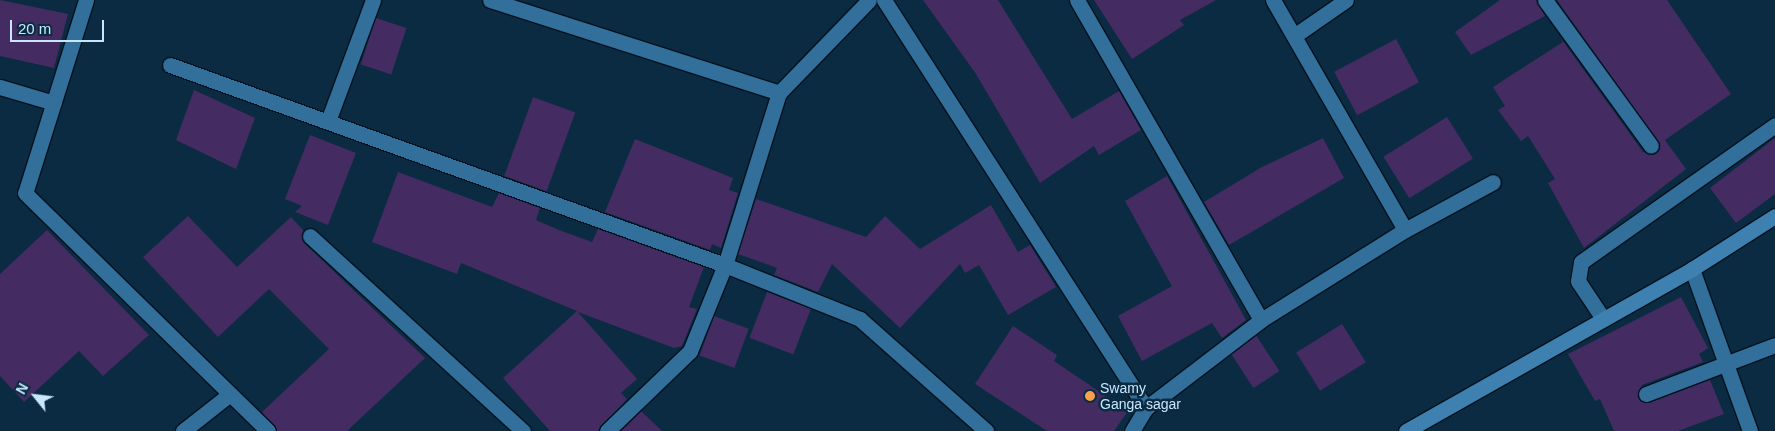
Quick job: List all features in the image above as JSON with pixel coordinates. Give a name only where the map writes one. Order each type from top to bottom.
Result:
[{"type":"street","points":[[86,0],[25,193],[268,431]]},
{"type":"street","points":[[328,121],[373,0]]},
{"type":"street","points":[[490,0],[779,93]]},
{"type":"street","points":[[606,431],[690,351],[725,265],[779,93],[869,0]]},
{"type":"street","points":[[884,0],[1146,408]]},
{"type":"street","points":[[1078,0],[1260,320]]},
{"type":"street","points":[[1274,0],[1405,230]]},
{"type":"street","points":[[1294,36],[1346,0]]},
{"type":"street","points":[[1545,0],[1651,146]]},
{"type":"street","points":[[170,64],[725,265],[860,319],[986,431]]},
{"type":"street","points":[[0,87],[54,103]]},
{"type":"street","points":[[1602,317],[1578,281],[1581,262],[1775,125]]},
{"type":"street","points":[[1132,431],[1146,408],[1260,320],[1405,230],[1493,182]]},
{"type":"street","points":[[1406,431],[1602,317],[1692,269],[1775,216]]},
{"type":"street","points":[[310,236],[523,431]]},
{"type":"street","points":[[1692,269],[1750,431]]},
{"type":"street","points":[[1646,394],[1725,361],[1775,345]]},
{"type":"street","points":[[183,431],[230,394]]},
{"type":"building","points":[[0,0],[68,14],[54,68],[0,56]]},
{"type":"building","points":[[923,0],[998,0],[1072,119],[1119,91],[1141,130],[1099,155],[1094,146],[1040,183],[976,74]]},
{"type":"building","points":[[1094,0],[1216,0],[1180,20],[1184,25],[1132,59]]},
{"type":"building","points":[[1500,0],[1536,0],[1545,16],[1471,55],[1455,32]]},
{"type":"building","points":[[1557,0],[1667,0],[1731,94],[1665,140],[1686,169],[1584,248],[1548,183],[1555,179],[1528,136],[1521,141],[1498,110],[1505,106],[1493,87],[1563,42],[1560,37],[1643,152],[1656,154],[1660,145]]},
{"type":"building","points":[[376,18],[406,28],[391,74],[361,65]]},
{"type":"building","points":[[1396,39],[1419,82],[1357,115],[1334,72]]},
{"type":"building","points":[[194,90],[255,118],[236,169],[176,140]]},
{"type":"building","points":[[533,97],[575,112],[547,191],[504,176]]},
{"type":"building","points":[[1447,117],[1473,159],[1409,198],[1383,157]]},
{"type":"building","points":[[310,135],[356,153],[328,225],[295,212],[302,206],[285,199]]},
{"type":"building","points":[[1323,138],[1344,178],[1229,245],[1204,202],[1262,167]]},
{"type":"building","points":[[1775,138],[1775,194],[1736,223],[1710,188]]},
{"type":"building","points":[[635,139],[733,178],[729,190],[738,193],[721,248],[712,244],[710,250],[605,212]]},
{"type":"building","points":[[398,172],[492,207],[499,193],[540,208],[536,220],[592,242],[598,229],[704,267],[689,307],[697,309],[682,346],[674,348],[578,312],[637,379],[621,393],[627,399],[598,431],[550,431],[503,378],[577,311],[461,263],[457,274],[372,242]]},
{"type":"building","points":[[1167,176],[1246,320],[1222,338],[1212,323],[1142,361],[1118,316],[1172,286],[1125,201]]},
{"type":"building","points":[[756,199],[866,237],[885,216],[920,249],[991,205],[1018,252],[1030,245],[1056,287],[1008,315],[979,265],[965,273],[960,264],[900,328],[832,264],[818,292],[774,275],[777,268],[738,254]]},
{"type":"building","points":[[188,216],[237,267],[291,217],[303,230],[304,243],[425,358],[347,431],[277,431],[262,412],[329,349],[269,289],[218,337],[143,257]]},
{"type":"building","points":[[47,230],[149,335],[103,376],[79,351],[24,402],[0,376],[0,274]]},
{"type":"building","points":[[767,292],[811,309],[793,355],[749,338]]},
{"type":"building","points":[[1681,297],[1708,348],[1699,354],[1703,362],[1642,385],[1637,397],[1649,403],[1710,380],[1724,414],[1678,431],[1614,431],[1600,399],[1595,401],[1568,354]]},
{"type":"building","points":[[714,316],[749,329],[734,368],[700,355]]},
{"type":"building","points":[[1342,324],[1366,362],[1320,391],[1296,353]]},
{"type":"building","points":[[1013,326],[1057,355],[1054,361],[1128,411],[1114,431],[1047,431],[975,384]]},
{"type":"building","points":[[1256,335],[1279,371],[1253,388],[1230,352]]},
{"type":"building","points":[[641,411],[662,431],[621,431]]},
{"type":"place","name":"Swamy Ganga sagar","points":[[1090,396]]}]
